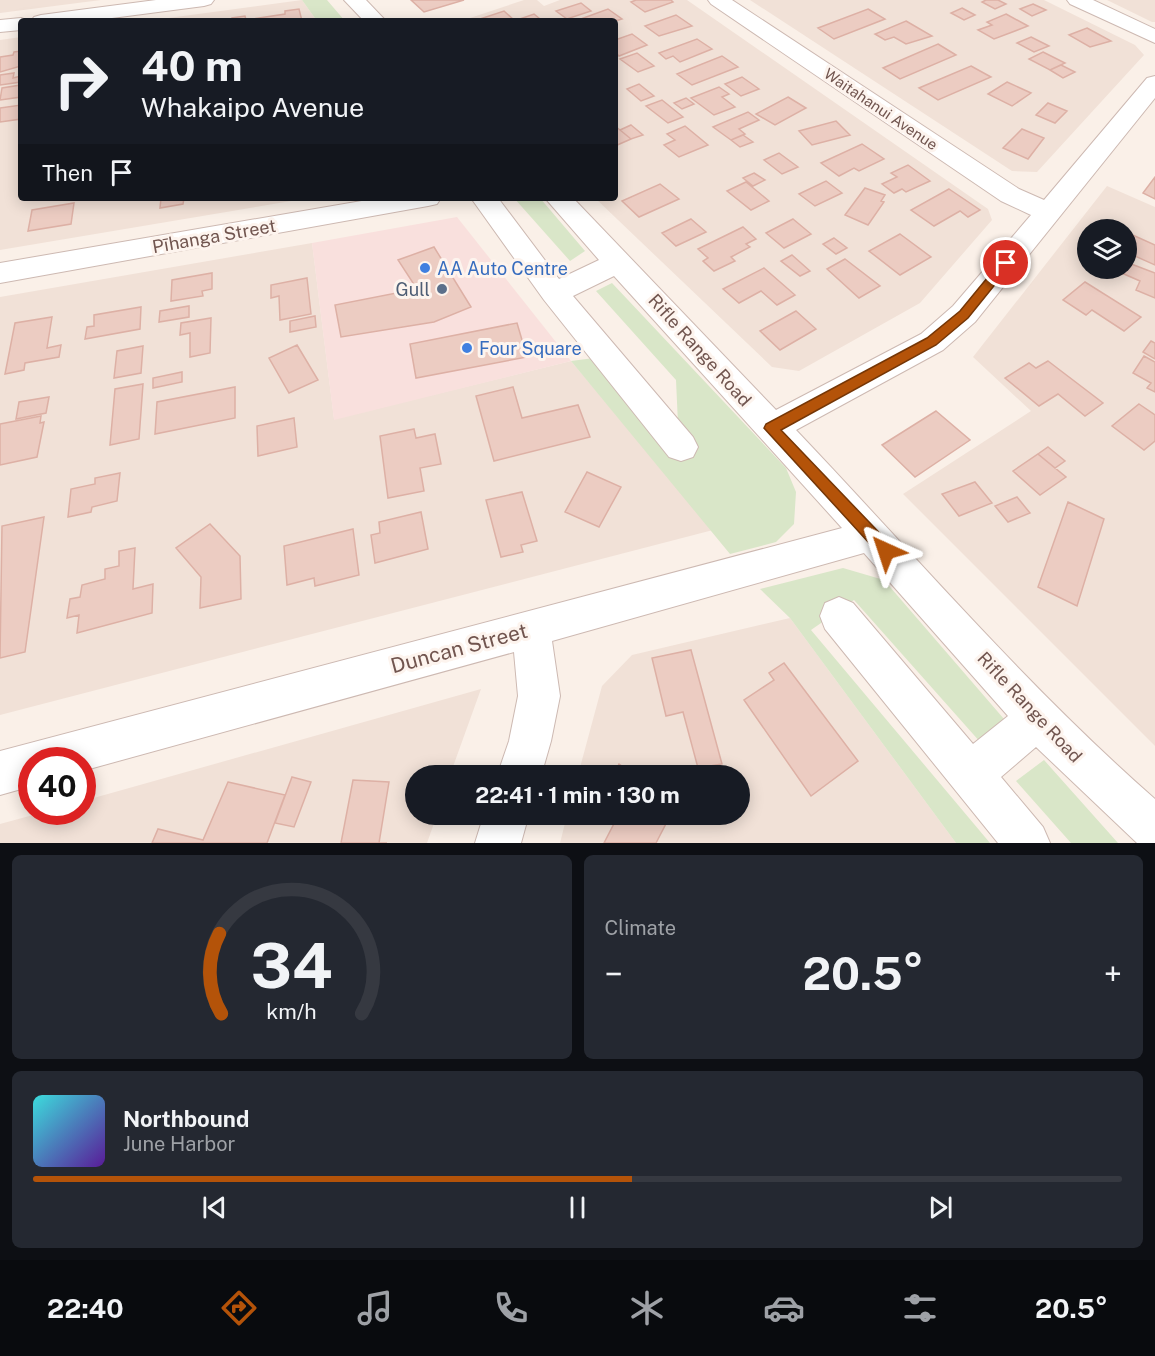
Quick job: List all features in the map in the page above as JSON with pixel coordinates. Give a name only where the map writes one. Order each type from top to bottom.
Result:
[{"type":"street","points":[[64,18],[204,0]]},
{"type":"street","points":[[354,0],[373,18]]},
{"type":"street","name":"Waitahanui Avenue","points":[[718,0],[1010,195],[1049,212]]},
{"type":"street","points":[[1077,0],[1155,37]]},
{"type":"street","points":[[0,26],[18,24]]},
{"type":"street","points":[[771,428],[932,342],[964,314],[1155,83]]},
{"type":"street","name":"Pīhanga Street","points":[[0,273],[411,201]]},
{"type":"street","points":[[486,201],[554,293],[681,447]]},
{"type":"street","name":"Rifle Range Road","points":[[561,201],[871,534],[1038,719],[1086,767],[1155,829]]},
{"type":"street","points":[[554,293],[620,262]]},
{"type":"street","name":"Duncan Street","points":[[93,747],[843,544],[871,534]]},
{"type":"street","points":[[839,616],[1027,843]]},
{"type":"street","points":[[522,765],[539,696],[531,628]]},
{"type":"street","points":[[970,774],[1038,719]]},
{"type":"street","name":"Rifle Range Road","points":[[1086,767],[1137,843]]},
{"type":"street","points":[[0,773],[18,768]]},
{"type":"street","points":[[498,843],[504,825]]},
{"type":"shaded area","points":[[0,0],[101,0],[0,13]]},
{"type":"shaded area","points":[[302,0],[315,18],[168,18]]},
{"type":"shaded area","points":[[524,0],[537,0],[544,6],[560,0],[687,0],[988,209],[992,220],[920,303],[799,371],[772,367],[598,201],[618,201],[618,18],[470,18]]},
{"type":"shaded area","points":[[750,0],[1044,0],[1135,45],[1144,55],[1037,172],[1012,171]]},
{"type":"shaded area","points":[[1107,0],[1155,0],[1155,22],[1152,22]]},
{"type":"shaded area","points":[[18,37],[18,201],[291,201],[0,250],[0,40]]},
{"type":"shaded area","points":[[1107,186],[1155,207],[1155,746],[903,494],[1031,411],[973,357],[1077,224],[1077,279],[1137,279],[1137,219],[1081,219]]},
{"type":"shaded area","points":[[457,217],[571,361],[334,420],[312,243]]},
{"type":"shaded area","points":[[312,243],[334,419],[571,361],[713,530],[0,715],[0,297]]},
{"type":"shaded area","points":[[790,618],[956,843],[560,843],[564,825],[750,825],[750,765],[581,765],[602,686],[632,655]]},
{"type":"shaded area","points":[[481,689],[454,765],[405,765],[405,825],[433,825],[427,843],[0,843],[0,824],[18,819],[18,825],[96,825],[96,797]]},
{"type":"green space","points":[[302,0],[327,0],[342,18],[315,18]]},
{"type":"green space","points":[[517,201],[543,201],[585,251],[570,261]]},
{"type":"green space","points":[[612,283],[786,468],[796,492],[794,524],[776,542],[730,554],[571,361],[594,358],[678,424],[676,380],[596,291]]},
{"type":"green space","points":[[843,568],[884,580],[1004,719],[981,743],[854,600],[811,630],[990,843],[956,843],[790,618],[760,589]]},
{"type":"green space","points":[[1044,760],[1118,843],[1071,843],[1016,781]]},
{"type":"building","points":[[411,0],[464,0],[424,12]]},
{"type":"building","points":[[671,0],[673,2],[645,12],[631,2]]},
{"type":"building","points":[[998,0],[1006,4],[995,9],[982,2]]},
{"type":"building","points":[[581,3],[591,11],[566,18],[556,11]]},
{"type":"building","points":[[1033,4],[1046,10],[1032,16],[1020,9]]},
{"type":"building","points":[[962,8],[975,15],[964,20],[951,13]]},
{"type":"building","points":[[299,9],[301,18],[259,18],[285,14],[285,11]]},
{"type":"building","points":[[608,9],[622,19],[618,20],[618,18],[583,18]]},
{"type":"building","points":[[868,9],[885,19],[834,39],[818,28]]},
{"type":"building","points":[[504,11],[512,18],[483,18]]},
{"type":"building","points":[[534,14],[539,18],[523,18]]},
{"type":"building","points":[[1006,14],[1028,26],[994,39],[978,30],[992,25],[987,22]]},
{"type":"building","points":[[676,15],[692,26],[659,36],[645,26]]},
{"type":"building","points":[[906,21],[932,36],[906,44],[894,37],[885,40],[875,34]]},
{"type":"building","points":[[1087,28],[1111,41],[1090,47],[1069,35]]},
{"type":"building","points":[[632,34],[647,45],[619,56],[618,39]]},
{"type":"building","points":[[1031,37],[1049,46],[1034,52],[1017,43]]},
{"type":"building","points":[[697,39],[712,49],[680,62],[673,56],[666,59],[659,53]]},
{"type":"building","points":[[938,44],[956,55],[900,79],[883,68]]},
{"type":"building","points":[[18,51],[18,67],[0,72],[0,57],[13,55],[14,52]]},
{"type":"building","points":[[1043,52],[1065,63],[1050,70],[1029,59]]},
{"type":"building","points":[[637,53],[654,66],[638,72],[620,59]]},
{"type":"building","points":[[722,56],[738,67],[692,85],[677,74]]},
{"type":"building","points":[[1061,65],[1075,72],[1063,78],[1050,70]]},
{"type":"building","points":[[971,66],[991,77],[938,100],[919,88]]},
{"type":"building","points":[[14,73],[13,78],[18,77],[18,82],[0,85],[0,75]]},
{"type":"building","points":[[742,77],[759,89],[741,96],[725,84]]},
{"type":"building","points":[[1007,82],[1031,93],[1012,106],[988,94]]},
{"type":"building","points":[[639,84],[654,96],[641,101],[627,89]]},
{"type":"building","points":[[18,85],[18,97],[0,100],[2,88]]},
{"type":"building","points":[[719,87],[729,94],[722,97],[735,107],[714,115],[691,98]]},
{"type":"building","points":[[788,97],[806,108],[775,125],[756,114]]},
{"type":"building","points":[[686,98],[694,104],[682,109],[674,103]]},
{"type":"building","points":[[662,100],[683,117],[668,123],[646,106]]},
{"type":"building","points":[[1048,103],[1067,111],[1055,123],[1036,115]]},
{"type":"building","points":[[18,105],[18,119],[0,122],[0,108]]},
{"type":"building","points":[[748,112],[759,120],[739,129],[745,134],[731,140],[713,127]]},
{"type":"building","points":[[836,121],[850,135],[812,145],[799,131]]},
{"type":"building","points":[[631,125],[643,135],[631,139],[620,130]]},
{"type":"building","points":[[685,126],[708,145],[679,157],[664,145],[675,140],[667,134]]},
{"type":"building","points":[[618,128],[620,130],[631,139],[618,145]]},
{"type":"building","points":[[1022,129],[1044,138],[1028,159],[1003,148]]},
{"type":"building","points":[[743,135],[753,142],[740,147],[731,140]]},
{"type":"building","points":[[862,144],[884,159],[859,171],[854,168],[839,176],[821,163]]},
{"type":"building","points":[[779,153],[798,167],[782,174],[764,160]]},
{"type":"building","points":[[908,165],[930,181],[906,192],[902,189],[894,193],[882,184],[897,177],[891,173]]},
{"type":"building","points":[[754,173],[765,180],[753,186],[743,178]]},
{"type":"building","points":[[1155,177],[1155,199],[1143,193]]},
{"type":"building","points":[[826,181],[842,193],[815,206],[799,194]]},
{"type":"building","points":[[746,182],[769,201],[751,210],[727,191]]},
{"type":"building","points":[[660,184],[679,199],[639,217],[622,201]]},
{"type":"building","points":[[865,188],[885,195],[881,201],[884,202],[868,225],[845,215]]},
{"type":"building","points":[[949,189],[980,210],[968,217],[960,211],[934,226],[911,210]]},
{"type":"building","points":[[161,201],[184,201],[183,204],[160,208]]},
{"type":"building","points":[[74,203],[71,224],[28,231],[32,210]]},
{"type":"building","points":[[691,219],[706,232],[676,246],[662,233]]},
{"type":"building","points":[[793,219],[811,234],[784,248],[766,233]]},
{"type":"building","points":[[743,227],[756,239],[746,244],[750,247],[731,257],[735,261],[714,271],[703,261],[708,258],[698,249]]},
{"type":"building","points":[[900,234],[931,257],[900,275],[869,251]]},
{"type":"building","points":[[1137,237],[1155,245],[1155,265],[1137,257]]},
{"type":"building","points":[[834,238],[847,248],[836,254],[823,244]]},
{"type":"building","points":[[434,247],[471,307],[434,322],[341,337],[335,305],[417,289],[398,260]]},
{"type":"building","points":[[792,255],[810,271],[800,276],[781,261]]},
{"type":"building","points":[[845,259],[880,286],[859,298],[827,269]]},
{"type":"building","points":[[1137,266],[1155,273],[1155,298],[1136,290],[1140,281],[1135,279]]},
{"type":"building","points":[[764,268],[795,295],[777,305],[761,291],[739,303],[723,289]]},
{"type":"building","points":[[212,273],[212,289],[202,291],[203,296],[171,301],[172,280]]},
{"type":"building","points":[[307,278],[311,314],[280,320],[279,296],[271,298],[271,285]]},
{"type":"building","points":[[1085,282],[1141,317],[1124,331],[1092,310],[1086,315],[1063,300]]},
{"type":"building","points":[[189,306],[189,317],[159,322],[160,311]]},
{"type":"building","points":[[141,307],[140,329],[85,339],[87,327],[94,326],[94,315]]},
{"type":"building","points":[[796,311],[816,329],[780,350],[760,331]]},
{"type":"building","points":[[315,316],[316,327],[290,332],[290,321]]},
{"type":"building","points":[[52,317],[47,348],[61,345],[59,357],[25,363],[24,370],[5,374],[15,323]]},
{"type":"building","points":[[211,318],[210,353],[190,357],[190,333],[180,335],[181,323]]},
{"type":"building","points":[[517,323],[527,357],[416,378],[410,344]]},
{"type":"building","points":[[1151,341],[1155,343],[1155,359],[1143,352]]},
{"type":"building","points":[[297,345],[318,380],[289,393],[269,358]]},
{"type":"building","points":[[143,346],[141,373],[114,378],[117,351]]},
{"type":"building","points":[[1144,356],[1155,362],[1155,392],[1147,388],[1151,383],[1133,373]]},
{"type":"building","points":[[1048,361],[1103,403],[1085,416],[1058,394],[1039,406],[1005,378],[1029,363],[1036,368]]},
{"type":"building","points":[[182,372],[182,382],[153,388],[153,378]]},
{"type":"building","points":[[143,384],[139,439],[110,445],[115,389]]},
{"type":"building","points":[[235,387],[235,418],[155,434],[157,402]]},
{"type":"building","points":[[513,387],[522,418],[578,405],[590,437],[494,461],[476,396]]},
{"type":"building","points":[[49,397],[46,413],[16,419],[19,402]]},
{"type":"building","points":[[1139,404],[1155,415],[1155,441],[1144,450],[1112,426]]},
{"type":"building","points":[[936,411],[970,440],[915,477],[882,445]]},
{"type":"building","points":[[41,416],[40,423],[44,422],[37,457],[0,465],[0,424]]},
{"type":"building","points":[[294,418],[297,447],[258,456],[257,426]]},
{"type":"building","points":[[414,429],[416,438],[435,434],[441,464],[420,468],[424,491],[388,498],[380,436]]},
{"type":"building","points":[[1048,447],[1065,461],[1055,468],[1038,454]]},
{"type":"building","points":[[1038,454],[1066,477],[1040,495],[1013,471]]},
{"type":"building","points":[[587,472],[621,487],[599,527],[565,512]]},
{"type":"building","points":[[120,473],[117,501],[92,507],[91,512],[68,517],[71,489],[95,484],[95,478]]},
{"type":"building","points":[[975,482],[992,503],[959,516],[942,494]]},
{"type":"building","points":[[522,492],[537,541],[521,545],[523,552],[501,557],[486,500]]},
{"type":"building","points":[[1017,497],[1030,513],[1008,522],[995,506]]},
{"type":"building","points":[[1068,502],[1104,519],[1077,606],[1038,587]]},
{"type":"building","points":[[421,512],[428,549],[375,563],[371,535],[380,533],[379,522]]},
{"type":"building","points":[[44,517],[25,652],[0,658],[2,526]]},
{"type":"building","points":[[210,524],[240,556],[241,599],[200,608],[201,577],[176,548]]},
{"type":"building","points":[[353,529],[359,575],[315,586],[314,578],[287,585],[284,546]]},
{"type":"building","points":[[135,548],[133,589],[153,584],[152,613],[77,633],[79,615],[67,618],[70,599],[80,597],[82,585],[105,579],[105,569],[119,566],[119,551]]},
{"type":"building","points":[[691,650],[722,764],[697,765],[683,712],[666,716],[652,658]]},
{"type":"building","points":[[784,663],[858,761],[811,796],[744,700],[774,680],[769,673]]},
{"type":"building","points":[[292,777],[311,782],[294,827],[275,823]]},
{"type":"building","points":[[353,780],[389,782],[379,843],[341,843]]},
{"type":"building","points":[[228,782],[285,795],[267,843],[152,843],[158,829],[203,840]]},
{"type":"building","points":[[613,825],[665,825],[656,843],[604,843]]},
{"type":"place","name":"AA Auto Centre","points":[[425,268]]},
{"type":"place","name":"Gull","points":[[442,289]]},
{"type":"place","name":"Four Square","points":[[467,348]]},
{"type":"route","points":[[886,551],[771,428],[932,342],[964,314],[1006,263]]}]
